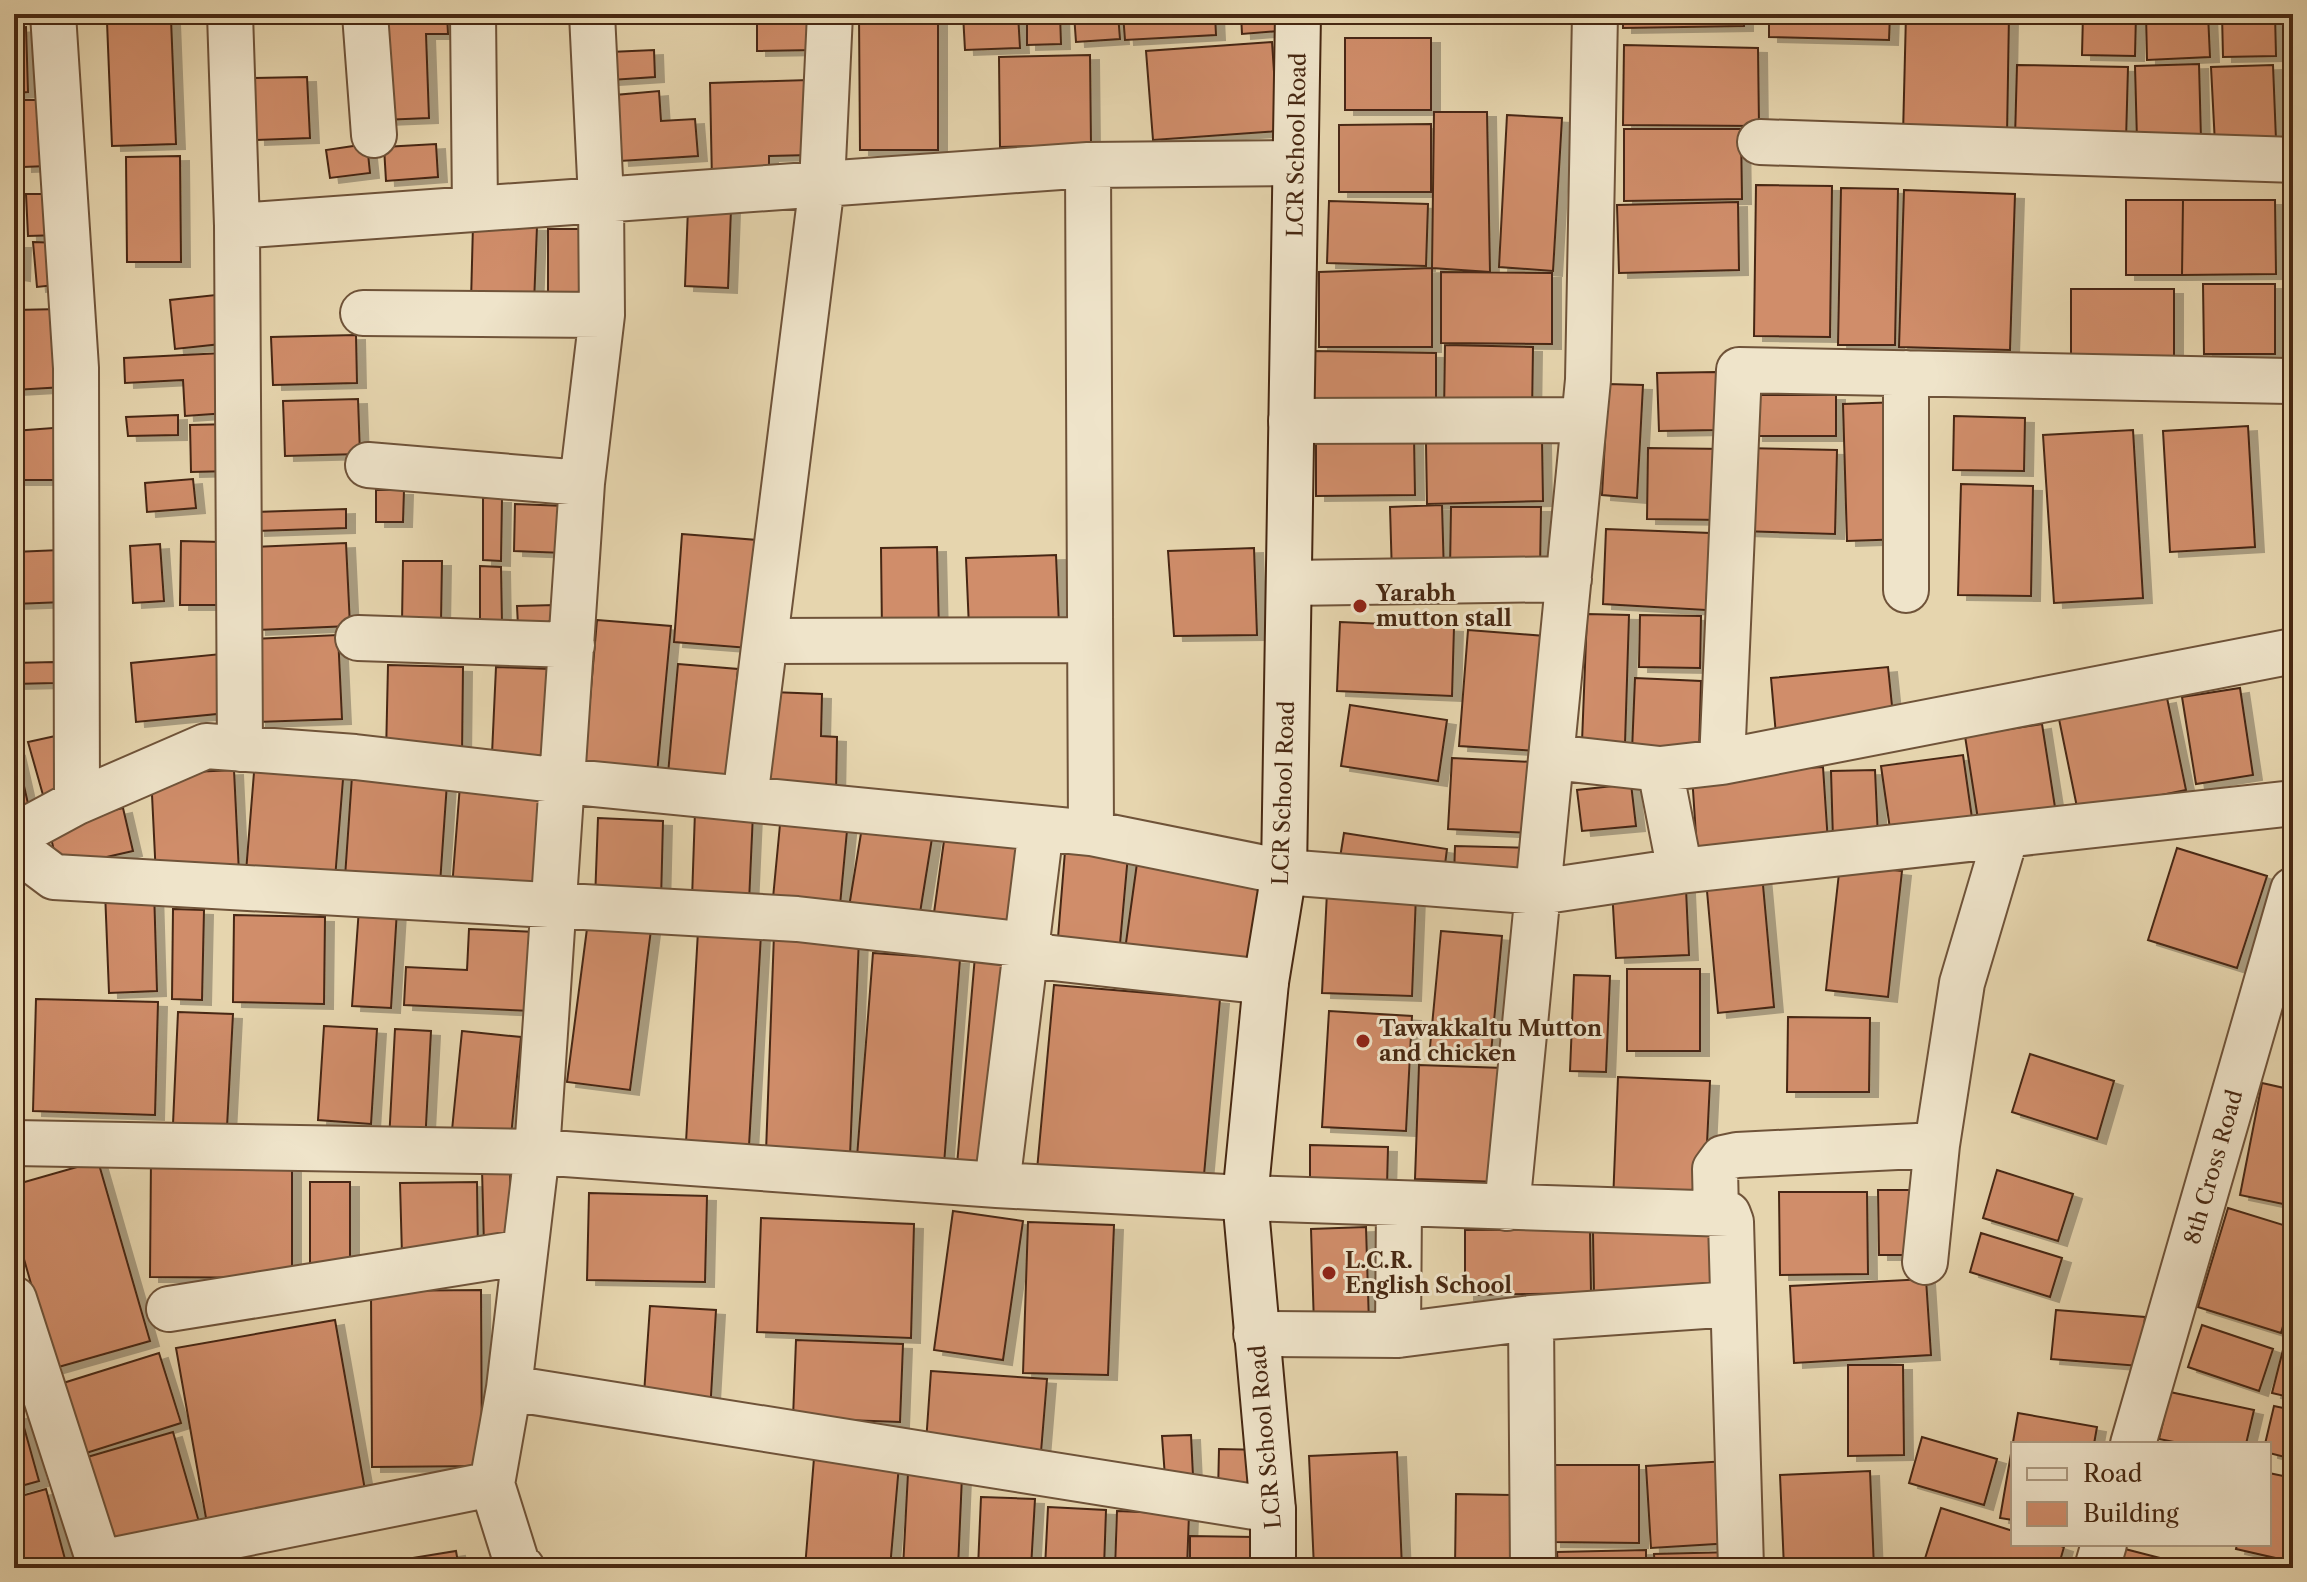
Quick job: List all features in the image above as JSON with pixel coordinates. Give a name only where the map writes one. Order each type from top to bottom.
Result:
[{"type":"street","points":[[53,14],[76,368],[77,802]]},
{"type":"street","points":[[230,14],[237,226],[240,749]]},
{"type":"street","points":[[365,14],[374,135]]},
{"type":"street","points":[[473,14],[475,209]]},
{"type":"street","points":[[522,1568],[518,1567],[492,1484],[509,1388],[537,1152],[582,483],[602,315],[601,199],[592,14]]},
{"type":"street","points":[[745,799],[822,184],[830,14]]},
{"type":"street","name":"LCR School Road","points":[[1273,1568],[1273,1510],[1245,1198],[1266,982],[1284,872],[1298,14]]},
{"type":"street","points":[[1507,1208],[1588,380],[1595,14]]},
{"type":"street","points":[[1760,142],[2293,160]]},
{"type":"street","points":[[237,226],[1088,165],[1295,163]]},
{"type":"street","points":[[1088,165],[1091,833]]},
{"type":"street","points":[[363,313],[602,315]]},
{"type":"street","points":[[1722,762],[1739,370],[2293,381]]},
{"type":"street","points":[[1906,373],[1906,590]]},
{"type":"street","points":[[1291,421],[1584,420]]},
{"type":"street","points":[[368,465],[582,483]]},
{"type":"street","points":[[1289,583],[1569,579]]},
{"type":"street","points":[[358,638],[572,645]]},
{"type":"street","points":[[765,641],[1090,640]]},
{"type":"street","points":[[1552,757],[1660,769],[1722,762],[2293,651]]},
{"type":"street","points":[[14,836],[77,802],[206,746],[355,757],[563,781],[1091,833],[1284,872],[1539,892],[1680,871],[2293,803]]},
{"type":"street","points":[[1660,769],[1680,871]]},
{"type":"street","points":[[997,1185],[1041,828]]},
{"type":"street","points":[[1925,1262],[1937,1145],[1962,983],[2006,835]]},
{"type":"street","points":[[14,847],[54,877],[797,919],[1027,945],[1044,957],[1266,982]]},
{"type":"street","name":"8th Cross Road","points":[[2134,1442],[2278,1000],[2293,890]]},
{"type":"street","points":[[14,1143],[537,1152],[997,1185],[1245,1198],[1728,1214],[1731,1222],[1741,1568]]},
{"type":"street","points":[[1716,1213],[1715,1169],[1723,1158],[1937,1145]]},
{"type":"street","points":[[1398,1335],[1399,1204]]},
{"type":"street","points":[[169,1309],[525,1252]]},
{"type":"street","points":[[14,1299],[100,1566],[492,1484]]},
{"type":"street","points":[[1256,1334],[1398,1335],[1531,1318],[1733,1304]]},
{"type":"street","points":[[1531,1318],[1533,1568]]},
{"type":"street","points":[[509,1388],[1273,1510]]},
{"type":"street","points":[[2097,1568],[2103,1546]]},
{"type":"building","points":[[377,14],[447,14],[448,34],[426,34],[429,118],[382,120]]},
{"type":"building","points":[[757,14],[826,14],[815,50],[757,51]]},
{"type":"building","points":[[859,14],[938,14],[938,150],[860,150]]},
{"type":"building","points":[[963,14],[1018,14],[1020,48],[965,50]]},
{"type":"building","points":[[1027,14],[1060,14],[1061,44],[1027,45]]},
{"type":"building","points":[[1074,14],[1118,14],[1120,39],[1076,42]]},
{"type":"building","points":[[1123,14],[1215,14],[1216,35],[1125,40]]},
{"type":"building","points":[[1241,14],[1278,14],[1279,31],[1242,34]]},
{"type":"building","points":[[1623,14],[1744,14],[1744,26],[1623,28]]},
{"type":"building","points":[[1769,14],[1890,14],[1889,40],[1769,37]]},
{"type":"building","points":[[1906,14],[2009,14],[2007,137],[1903,135]]},
{"type":"building","points":[[2083,14],[2136,14],[2135,56],[2082,55]]},
{"type":"building","points":[[2146,14],[2208,14],[2210,57],[2147,60]]},
{"type":"building","points":[[2222,14],[2275,14],[2276,56],[2223,57]]},
{"type":"building","points":[[171,19],[176,144],[112,146],[107,22]]},
{"type":"building","points":[[26,27],[28,92],[14,93],[14,28]]},
{"type":"building","points":[[1345,38],[1431,38],[1431,110],[1345,110]]},
{"type":"building","points":[[1272,42],[1278,131],[1153,140],[1146,51]]},
{"type":"building","points":[[1624,45],[1758,48],[1759,126],[1623,125]]},
{"type":"building","points":[[654,50],[655,77],[611,80],[610,52]]},
{"type":"building","points":[[1090,55],[1091,145],[1000,147],[999,57]]},
{"type":"building","points":[[2199,64],[2201,139],[2137,141],[2135,66]]},
{"type":"building","points":[[2017,65],[2128,67],[2126,141],[2015,138]]},
{"type":"building","points":[[2273,65],[2276,140],[2215,144],[2211,67]]},
{"type":"building","points":[[307,77],[310,138],[256,140],[254,78]]},
{"type":"building","points":[[809,80],[811,155],[769,156],[769,180],[712,181],[710,83]]},
{"type":"building","points":[[659,91],[661,121],[695,119],[698,156],[620,161],[615,95]]},
{"type":"building","points":[[21,100],[46,100],[48,166],[23,167]]},
{"type":"building","points":[[1434,112],[1487,112],[1490,272],[1432,268]]},
{"type":"building","points":[[1507,115],[1562,118],[1553,271],[1499,267]]},
{"type":"building","points":[[1431,124],[1431,192],[1339,192],[1339,125]]},
{"type":"building","points":[[1624,129],[1741,129],[1742,199],[1624,201]]},
{"type":"building","points":[[367,144],[370,173],[330,178],[326,150]]},
{"type":"building","points":[[436,144],[438,177],[386,181],[384,147]]},
{"type":"building","points":[[180,156],[181,262],[127,262],[126,157]]},
{"type":"building","points":[[51,168],[60,235],[28,236],[26,194],[42,194]]},
{"type":"building","points":[[1756,185],[1832,186],[1830,337],[1754,336]]},
{"type":"building","points":[[1841,188],[1898,189],[1895,345],[1838,345]]},
{"type":"building","points":[[1904,190],[2015,194],[2010,350],[1899,347]]},
{"type":"building","points":[[2126,200],[2183,200],[2182,275],[2126,275]]},
{"type":"building","points":[[2183,200],[2275,200],[2276,274],[2182,275]]},
{"type":"building","points":[[1329,201],[1428,204],[1426,266],[1327,263]]},
{"type":"building","points":[[1738,202],[1739,270],[1619,273],[1617,205]]},
{"type":"building","points":[[2283,204],[2293,204],[2293,285],[2283,285]]},
{"type":"building","points":[[688,208],[731,209],[728,288],[685,286]]},
{"type":"building","points":[[473,224],[537,226],[534,304],[471,302]]},
{"type":"building","points":[[548,229],[595,229],[595,300],[548,300]]},
{"type":"building","points":[[33,242],[61,243],[64,284],[37,287]]},
{"type":"building","points":[[14,243],[22,243],[21,276],[14,275]]},
{"type":"building","points":[[1432,268],[1432,347],[1319,347],[1319,272]]},
{"type":"building","points":[[1441,272],[1552,273],[1552,344],[1441,343]]},
{"type":"building","points":[[2203,284],[2275,284],[2275,354],[2204,354]]},
{"type":"building","points":[[2071,289],[2174,289],[2174,369],[2071,368]]},
{"type":"building","points":[[2283,289],[2293,290],[2293,371],[2283,371]]},
{"type":"building","points":[[225,294],[230,343],[175,349],[170,300]]},
{"type":"building","points":[[61,309],[64,387],[14,390],[14,310]]},
{"type":"building","points":[[356,335],[357,383],[273,385],[271,337]]},
{"type":"building","points":[[1445,345],[1533,347],[1532,415],[1444,414]]},
{"type":"building","points":[[1314,351],[1436,353],[1436,416],[1313,415]]},
{"type":"building","points":[[223,353],[227,413],[185,416],[183,380],[125,383],[124,358]]},
{"type":"building","points":[[1716,372],[1717,430],[1659,431],[1657,373]]},
{"type":"building","points":[[1608,384],[1643,385],[1637,498],[1602,495]]},
{"type":"building","points":[[1754,395],[1836,395],[1836,436],[1754,436]]},
{"type":"building","points":[[358,399],[360,454],[285,456],[283,401]]},
{"type":"building","points":[[1901,402],[1905,539],[1847,541],[1843,404]]},
{"type":"building","points":[[178,415],[178,435],[128,436],[126,417]]},
{"type":"building","points":[[1954,416],[2025,418],[2024,471],[1953,470]]},
{"type":"building","points":[[233,424],[233,471],[191,472],[190,425]]},
{"type":"building","points":[[2248,426],[2255,547],[2170,552],[2163,431]]},
{"type":"building","points":[[66,427],[69,480],[14,480],[14,431]]},
{"type":"building","points":[[2133,430],[2143,598],[2054,603],[2043,435]]},
{"type":"building","points":[[1414,436],[1415,495],[1316,496],[1316,437]]},
{"type":"building","points":[[1542,440],[1543,501],[1427,504],[1426,443]]},
{"type":"building","points":[[1648,448],[1725,449],[1724,520],[1647,519]]},
{"type":"building","points":[[1742,448],[1837,450],[1835,534],[1740,531]]},
{"type":"building","points":[[193,479],[196,508],[147,512],[145,483]]},
{"type":"building","points":[[1961,484],[2033,486],[2031,596],[1958,595]]},
{"type":"building","points":[[376,490],[404,490],[403,522],[376,522]]},
{"type":"building","points":[[483,498],[502,498],[501,561],[483,560]]},
{"type":"building","points":[[515,504],[565,506],[564,553],[514,551]]},
{"type":"building","points":[[1442,505],[1444,575],[1392,576],[1390,507]]},
{"type":"building","points":[[1451,507],[1541,507],[1540,570],[1450,570]]},
{"type":"building","points":[[346,509],[346,528],[256,531],[255,512]]},
{"type":"building","points":[[1606,529],[1710,533],[1706,610],[1603,604]]},
{"type":"building","points":[[682,534],[757,540],[749,648],[674,642]]},
{"type":"building","points":[[181,541],[221,542],[220,605],[180,605]]},
{"type":"building","points":[[346,543],[350,626],[257,630],[253,547]]},
{"type":"building","points":[[160,544],[164,601],[133,603],[130,546]]},
{"type":"building","points":[[937,547],[939,632],[882,633],[881,548]]},
{"type":"building","points":[[1254,548],[1257,635],[1174,636],[1168,551]]},
{"type":"building","points":[[60,550],[64,602],[14,604],[14,552]]},
{"type":"building","points":[[1056,555],[1059,625],[969,628],[966,558]]},
{"type":"building","points":[[403,561],[442,561],[441,623],[402,623]]},
{"type":"building","points":[[480,566],[501,567],[502,624],[480,624]]},
{"type":"building","points":[[555,605],[555,626],[518,626],[517,606]]},
{"type":"building","points":[[1587,614],[1629,615],[1625,744],[1582,742]]},
{"type":"building","points":[[1640,615],[1701,616],[1700,668],[1639,667]]},
{"type":"building","points":[[597,620],[671,626],[657,774],[584,768]]},
{"type":"building","points":[[1340,622],[1454,627],[1452,696],[1337,691]]},
{"type":"building","points":[[1468,630],[1545,636],[1537,751],[1459,746]]},
{"type":"building","points":[[338,635],[342,719],[257,722],[253,639]]},
{"type":"building","points":[[221,654],[227,713],[136,722],[131,663]]},
{"type":"building","points":[[54,662],[54,683],[14,684],[14,663]]},
{"type":"building","points":[[678,664],[738,669],[727,779],[668,774]]},
{"type":"building","points":[[388,665],[463,667],[462,756],[386,755]]},
{"type":"building","points":[[496,667],[550,669],[547,756],[492,754]]},
{"type":"building","points":[[1888,667],[1894,725],[1776,735],[1771,678]]},
{"type":"building","points":[[1635,678],[1701,681],[1699,753],[1632,751]]},
{"type":"building","points":[[2240,688],[2253,775],[2196,784],[2182,697]]},
{"type":"building","points":[[772,692],[822,694],[821,736],[837,737],[836,794],[769,791]]},
{"type":"building","points":[[2167,698],[2186,790],[2078,812],[2059,719]]},
{"type":"building","points":[[1350,705],[1447,720],[1438,781],[1341,766]]},
{"type":"building","points":[[2042,724],[2057,820],[1980,832],[1965,736]]},
{"type":"building","points":[[60,735],[70,792],[43,795],[28,742]]},
{"type":"building","points":[[14,752],[32,821],[14,825]]},
{"type":"building","points":[[1963,755],[1973,825],[1891,836],[1881,766]]},
{"type":"building","points":[[1452,758],[1533,762],[1529,833],[1448,829]]},
{"type":"building","points":[[255,760],[344,767],[335,879],[246,872]]},
{"type":"building","points":[[1823,767],[1828,843],[1697,851],[1692,775]]},
{"type":"building","points":[[234,770],[239,873],[156,877],[151,774]]},
{"type":"building","points":[[1875,770],[1878,838],[1833,840],[1831,771]]},
{"type":"building","points":[[352,776],[447,783],[440,884],[345,877]]},
{"type":"building","points":[[1631,784],[1636,826],[1582,831],[1577,790]]},
{"type":"building","points":[[460,785],[549,792],[540,896],[452,888]]},
{"type":"building","points":[[123,808],[133,851],[58,868],[48,825]]},
{"type":"building","points":[[695,811],[753,813],[749,902],[692,899]]},
{"type":"building","points":[[781,814],[848,820],[840,905],[773,898]]},
{"type":"building","points":[[598,818],[663,821],[661,902],[595,900]]},
{"type":"building","points":[[947,819],[1027,837],[1017,933],[933,920]]},
{"type":"building","points":[[863,821],[933,832],[919,919],[849,907]]},
{"type":"building","points":[[1344,833],[1447,849],[1443,880],[1339,864]]},
{"type":"building","points":[[1066,839],[1129,844],[1119,955],[1057,950]]},
{"type":"building","points":[[1455,846],[1532,848],[1531,878],[1454,876]]},
{"type":"building","points":[[2177,848],[2267,876],[2237,968],[2148,940]]},
{"type":"building","points":[[1138,856],[1276,876],[1262,970],[1125,950]]},
{"type":"building","points":[[1840,864],[1902,871],[1888,997],[1826,990]]},
{"type":"building","points":[[1762,874],[1774,1007],[1718,1013],[1706,880]]},
{"type":"building","points":[[154,889],[157,991],[109,993],[105,891]]},
{"type":"building","points":[[1612,889],[1686,889],[1689,955],[1616,958]]},
{"type":"building","points":[[1327,892],[1416,895],[1412,996],[1322,993]]},
{"type":"building","points":[[359,908],[397,910],[391,1008],[352,1006]]},
{"type":"building","points":[[173,909],[204,910],[202,1000],[172,999]]},
{"type":"building","points":[[234,915],[325,917],[324,1004],[233,1002]]},
{"type":"building","points":[[588,921],[651,930],[630,1090],[567,1082]]},
{"type":"building","points":[[469,929],[536,932],[531,1011],[404,1005],[406,967],[467,970]]},
{"type":"building","points":[[698,931],[761,934],[749,1146],[686,1142]]},
{"type":"building","points":[[1441,931],[1502,936],[1491,1053],[1430,1047]]},
{"type":"building","points":[[774,934],[859,938],[850,1156],[766,1152]]},
{"type":"building","points":[[873,953],[960,959],[944,1164],[857,1157]]},
{"type":"building","points":[[975,956],[1012,962],[991,1164],[957,1165]]},
{"type":"building","points":[[1627,969],[1700,969],[1700,1051],[1627,1051]]},
{"type":"building","points":[[1574,975],[1610,976],[1606,1072],[1570,1071]]},
{"type":"building","points":[[1054,985],[1220,999],[1203,1186],[1037,1170]]},
{"type":"building","points":[[36,999],[158,1002],[155,1115],[33,1111]]},
{"type":"building","points":[[1329,1011],[1412,1016],[1406,1131],[1322,1127]]},
{"type":"building","points":[[178,1012],[233,1014],[227,1127],[173,1124]]},
{"type":"building","points":[[1788,1017],[1870,1018],[1869,1092],[1787,1092]]},
{"type":"building","points":[[324,1026],[377,1029],[371,1124],[318,1120]]},
{"type":"building","points":[[395,1029],[431,1031],[425,1144],[389,1141]]},
{"type":"building","points":[[462,1031],[521,1037],[511,1136],[452,1130]]},
{"type":"building","points":[[2030,1054],[2114,1081],[2097,1139],[2012,1112]]},
{"type":"building","points":[[1419,1065],[1503,1068],[1499,1182],[1415,1179]]},
{"type":"building","points":[[1618,1077],[1710,1081],[1704,1206],[1613,1202]]},
{"type":"building","points":[[2262,1083],[2293,1090],[2293,1206],[2240,1195]]},
{"type":"building","points":[[1310,1145],[1388,1147],[1387,1187],[1310,1186]]},
{"type":"building","points":[[151,1157],[292,1158],[292,1278],[150,1277]]},
{"type":"building","points":[[98,1161],[150,1341],[55,1368],[14,1224],[14,1185]]},
{"type":"building","points":[[482,1169],[510,1169],[512,1246],[484,1246]]},
{"type":"building","points":[[1997,1170],[2073,1194],[2058,1241],[1983,1218]]},
{"type":"building","points":[[310,1182],[350,1182],[350,1279],[310,1279]]},
{"type":"building","points":[[477,1182],[478,1255],[402,1256],[400,1183]]},
{"type":"building","points":[[1878,1190],[1918,1190],[1919,1255],[1879,1255]]},
{"type":"building","points":[[1779,1192],[1867,1192],[1868,1274],[1780,1275]]},
{"type":"building","points":[[589,1193],[707,1196],[705,1282],[587,1280]]},
{"type":"building","points":[[2228,1208],[2293,1228],[2293,1293],[2281,1333],[2198,1307]]},
{"type":"building","points":[[953,1211],[1023,1221],[1003,1360],[934,1350]]},
{"type":"building","points":[[761,1218],[914,1224],[911,1338],[757,1332]]},
{"type":"building","points":[[1028,1222],[1114,1225],[1108,1375],[1023,1373]]},
{"type":"building","points":[[1366,1227],[1369,1324],[1314,1326],[1311,1229]]},
{"type":"building","points":[[1590,1229],[1591,1293],[1465,1295],[1465,1230]]},
{"type":"building","points":[[1722,1230],[1723,1293],[1594,1295],[1593,1232]]},
{"type":"building","points":[[1981,1233],[2062,1258],[2050,1297],[1970,1272]]},
{"type":"building","points":[[1926,1279],[1931,1355],[1794,1363],[1790,1286]]},
{"type":"building","points":[[481,1290],[482,1466],[372,1467],[371,1291]]},
{"type":"building","points":[[650,1306],[716,1310],[710,1413],[643,1409]]},
{"type":"building","points":[[2056,1310],[2145,1317],[2140,1366],[2051,1359]]},
{"type":"building","points":[[335,1320],[368,1507],[209,1535],[176,1348]]},
{"type":"building","points":[[2202,1325],[2273,1349],[2259,1391],[2188,1367]]},
{"type":"building","points":[[796,1340],[903,1344],[900,1422],[793,1418]]},
{"type":"building","points":[[2284,1346],[2293,1348],[2293,1398],[2272,1393]]},
{"type":"building","points":[[159,1353],[181,1423],[83,1454],[60,1384]]},
{"type":"building","points":[[1848,1365],[1903,1365],[1904,1455],[1848,1456]]},
{"type":"building","points":[[931,1371],[1047,1379],[1041,1452],[926,1443]]},
{"type":"building","points":[[2170,1392],[2254,1410],[2246,1442],[2174,1442],[2159,1439]]},
{"type":"building","points":[[2274,1406],[2293,1410],[2293,1459],[2271,1454],[2271,1442],[2265,1442]]},
{"type":"building","points":[[20,1413],[39,1481],[14,1488],[14,1415]]},
{"type":"building","points":[[2018,1413],[2097,1427],[2094,1442],[2013,1442]]},
{"type":"building","points":[[173,1432],[199,1522],[109,1548],[84,1458]]},
{"type":"building","points":[[1191,1435],[1193,1476],[1165,1477],[1162,1436]]},
{"type":"building","points":[[1922,1437],[1997,1459],[1984,1505],[1909,1483]]},
{"type":"building","points":[[1219,1449],[1266,1450],[1264,1495],[1218,1494]]},
{"type":"building","points":[[1397,1452],[1402,1568],[1314,1568],[1309,1456]]},
{"type":"building","points":[[2011,1454],[2011,1520],[2000,1518]]},
{"type":"building","points":[[814,1458],[899,1465],[890,1568],[805,1568]]},
{"type":"building","points":[[1727,1461],[1732,1543],[1651,1548],[1646,1466]]},
{"type":"building","points":[[1552,1465],[1639,1465],[1639,1543],[1552,1542]]},
{"type":"building","points":[[1870,1471],[1874,1568],[1784,1568],[1780,1475]]},
{"type":"building","points":[[908,1473],[962,1476],[958,1568],[903,1568]]},
{"type":"building","points":[[2271,1473],[2293,1478],[2293,1562],[2236,1549],[2237,1546],[2271,1546]]},
{"type":"building","points":[[46,1489],[65,1559],[33,1568],[14,1568],[14,1498]]},
{"type":"building","points":[[1456,1494],[1511,1495],[1511,1568],[1455,1568]]},
{"type":"building","points":[[981,1497],[1035,1499],[1031,1568],[978,1568]]},
{"type":"building","points":[[1048,1507],[1106,1510],[1104,1568],[1045,1568]]},
{"type":"building","points":[[1941,1508],[2011,1530],[2011,1546],[2064,1547],[2058,1568],[1922,1568]]},
{"type":"building","points":[[1117,1511],[1189,1514],[1187,1568],[1115,1568]]},
{"type":"building","points":[[1190,1536],[1255,1537],[1254,1568],[1190,1568]]},
{"type":"building","points":[[2125,1549],[2199,1568],[2120,1568]]},
{"type":"building","points":[[1646,1550],[1646,1568],[1558,1568],[1557,1552]]},
{"type":"building","points":[[456,1551],[459,1568],[401,1568],[400,1560]]},
{"type":"building","points":[[1734,1552],[1734,1568],[1655,1568],[1654,1554]]},
{"type":"place","name":"Yarabh mutton stall","points":[[1360,606]]},
{"type":"place","name":"Tawakkaltu Mutton and chicken","points":[[1363,1041]]},
{"type":"place","name":"L.C.R. English School","points":[[1329,1273]]}]
